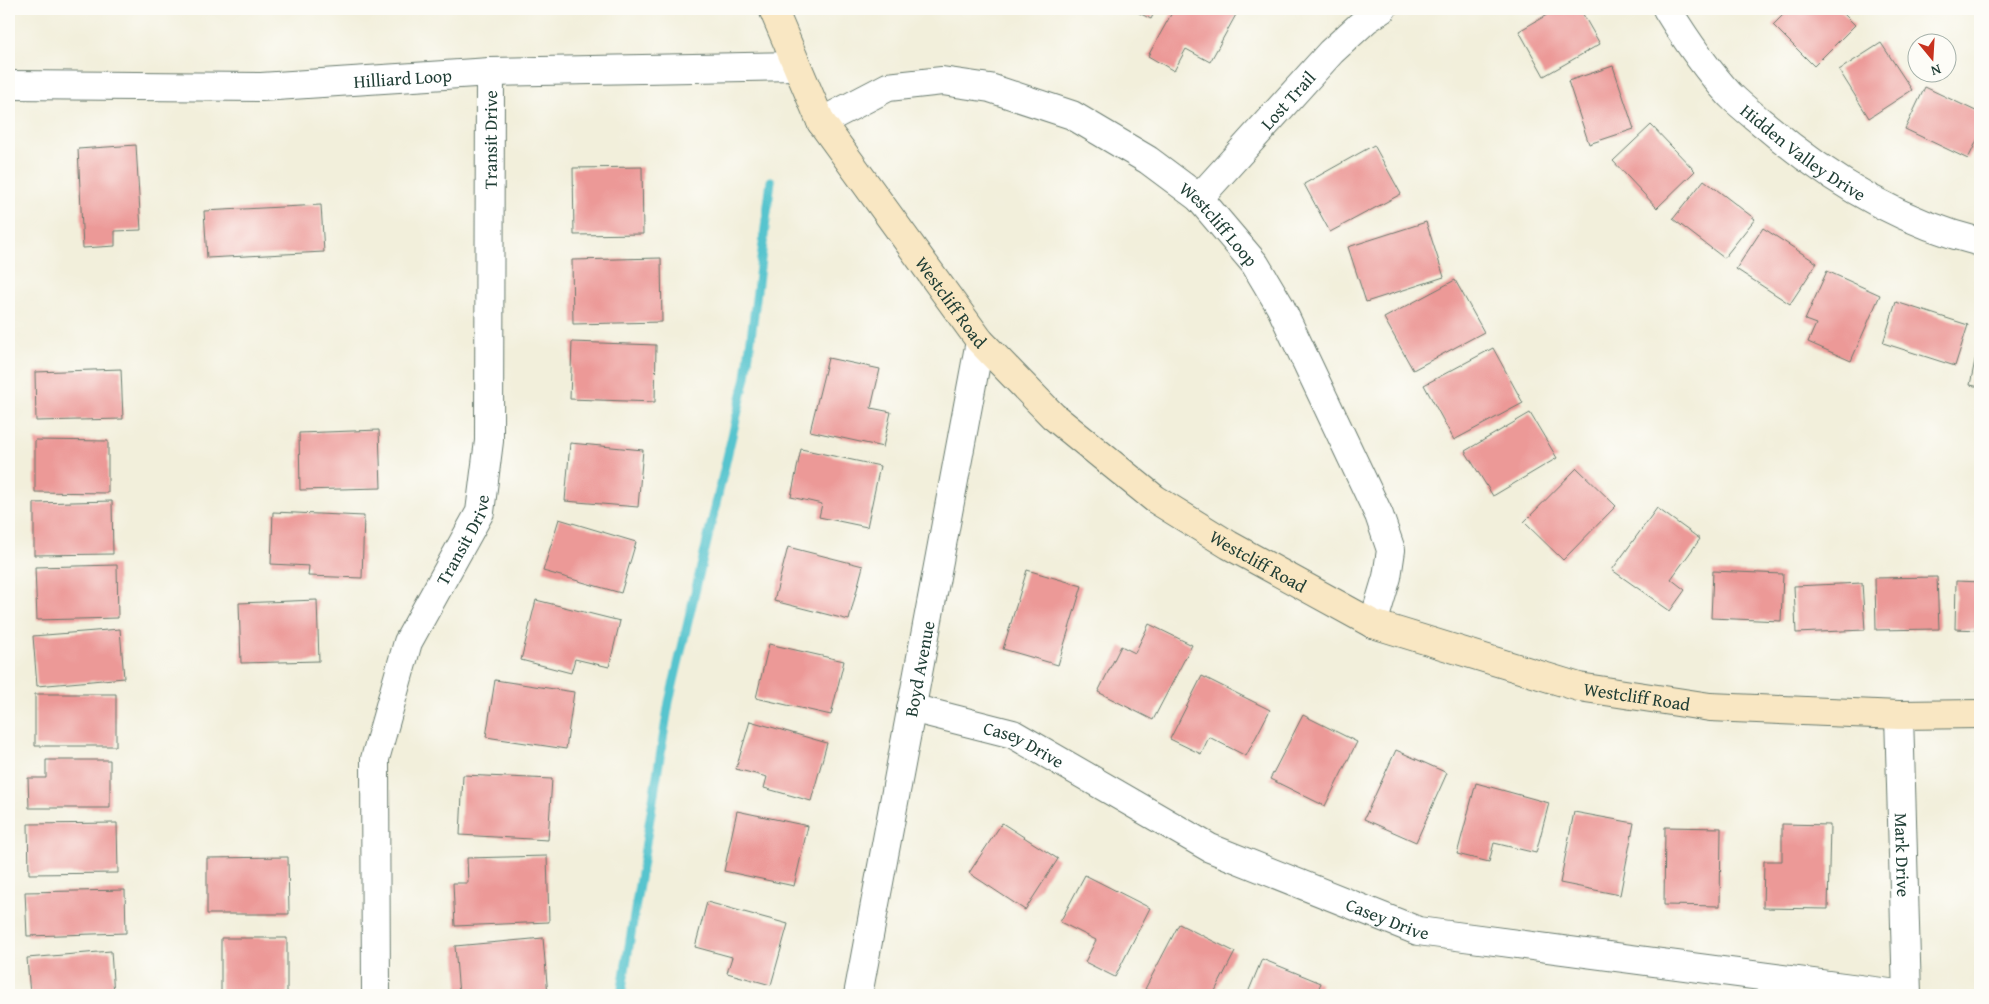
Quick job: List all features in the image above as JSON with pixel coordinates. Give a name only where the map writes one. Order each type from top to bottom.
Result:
[{"type":"street","name":"Westcliff Road","points":[[772,9],[821,122],[980,341],[1053,416],[1156,500],[1229,545],[1373,624],[1579,687],[1710,707],[1899,715],[1980,714]]},
{"type":"street","name":"Lost Trail","points":[[1199,198],[1331,52],[1367,19],[1382,9]]},
{"type":"street","name":"Hidden Valley Drive","points":[[1668,9],[1696,54],[1731,96],[1795,151],[1860,194],[1910,219],[1962,238],[1980,242]]},
{"type":"street","name":"Hilliard Loop","points":[[9,85],[261,87],[490,72],[796,66]]},
{"type":"street","name":"Transit Drive","points":[[376,995],[375,759],[408,642],[480,512],[488,441],[490,72]]},
{"type":"street","name":"Westcliff Loop","points":[[821,122],[888,87],[942,81],[990,88],[1072,115],[1148,160],[1199,198],[1254,264],[1280,306],[1379,515],[1392,550],[1387,577],[1373,624]]},
{"type":"street","name":"Boyd Avenue","points":[[858,995],[980,341]]},
{"type":"street","name":"Casey Drive","points":[[911,708],[1013,734],[1210,848],[1418,931],[1906,995]]},
{"type":"street","name":"Mark Drive","points":[[1899,715],[1906,995]]},
{"type":"building","points":[[1131,9],[1156,9],[1151,19]]},
{"type":"building","points":[[1174,9],[1233,9],[1238,11],[1210,62],[1186,49],[1174,71],[1148,56]]},
{"type":"building","points":[[1557,9],[1580,9],[1600,44],[1544,76],[1519,31]]},
{"type":"building","points":[[1789,9],[1839,9],[1855,25],[1814,66],[1773,25]]},
{"type":"building","points":[[1881,43],[1912,90],[1869,118],[1839,70]]},
{"type":"building","points":[[1613,66],[1634,129],[1589,144],[1568,81]]},
{"type":"building","points":[[1925,87],[1980,113],[1980,134],[1968,159],[1905,129]]},
{"type":"building","points":[[1651,125],[1695,171],[1657,208],[1613,161]]},
{"type":"building","points":[[136,145],[141,230],[115,231],[115,246],[83,248],[78,149]]},
{"type":"building","points":[[1374,145],[1401,194],[1330,232],[1304,184]]},
{"type":"building","points":[[642,167],[643,234],[574,235],[573,168]]},
{"type":"building","points":[[1704,180],[1755,219],[1724,258],[1673,219]]},
{"type":"building","points":[[321,205],[324,252],[207,258],[204,211]]},
{"type":"building","points":[[1426,222],[1444,277],[1366,302],[1348,247]]},
{"type":"building","points":[[1763,228],[1817,263],[1790,304],[1736,269]]},
{"type":"building","points":[[661,258],[662,322],[573,324],[572,260]]},
{"type":"building","points":[[1827,271],[1880,295],[1851,361],[1808,342],[1816,324],[1805,320]]},
{"type":"building","points":[[1455,280],[1484,332],[1413,370],[1384,318]]},
{"type":"building","points":[[1896,302],[1968,325],[1955,366],[1883,343]]},
{"type":"building","points":[[1980,341],[1980,387],[1970,385]]},
{"type":"building","points":[[572,342],[656,345],[655,402],[570,399]]},
{"type":"building","points":[[1493,348],[1523,403],[1454,440],[1424,385]]},
{"type":"building","points":[[828,358],[880,369],[871,408],[891,412],[883,447],[810,431]]},
{"type":"building","points":[[121,369],[123,419],[36,421],[35,372]]},
{"type":"building","points":[[1530,413],[1557,458],[1493,496],[1465,451]]},
{"type":"building","points":[[379,430],[381,488],[300,490],[299,433]]},
{"type":"building","points":[[35,440],[108,441],[108,493],[35,492]]},
{"type":"building","points":[[570,443],[643,450],[638,507],[565,501]]},
{"type":"building","points":[[801,449],[880,466],[867,527],[819,517],[822,504],[791,497]]},
{"type":"building","points":[[1577,468],[1616,506],[1563,560],[1524,522]]},
{"type":"building","points":[[112,501],[113,554],[34,555],[34,503]]},
{"type":"building","points":[[1657,508],[1700,539],[1671,579],[1685,590],[1670,611],[1612,570]]},
{"type":"building","points":[[273,512],[364,516],[362,578],[308,576],[309,566],[271,564]]},
{"type":"building","points":[[559,519],[636,542],[621,593],[543,571]]},
{"type":"building","points":[[788,547],[863,566],[849,620],[774,601]]},
{"type":"building","points":[[117,565],[118,618],[37,620],[35,567]]},
{"type":"building","points":[[1027,570],[1082,586],[1058,665],[1003,649]]},
{"type":"building","points":[[1713,571],[1783,574],[1781,621],[1711,618]]},
{"type":"building","points":[[1937,577],[1939,629],[1876,630],[1875,578]]},
{"type":"building","points":[[1956,581],[1980,582],[1980,630],[1955,629]]},
{"type":"building","points":[[1862,583],[1865,630],[1796,633],[1794,586]]},
{"type":"building","points":[[317,600],[319,661],[241,663],[239,603]]},
{"type":"building","points":[[536,600],[620,621],[609,667],[575,659],[571,673],[521,660]]},
{"type":"building","points":[[1149,624],[1192,645],[1153,720],[1098,692],[1121,646],[1135,653]]},
{"type":"building","points":[[120,629],[124,678],[37,686],[33,636]]},
{"type":"building","points":[[769,644],[844,661],[831,715],[756,698]]},
{"type":"building","points":[[1202,676],[1270,710],[1246,756],[1209,737],[1201,754],[1170,739]]},
{"type":"building","points":[[495,680],[574,692],[566,749],[486,737]]},
{"type":"building","points":[[35,694],[116,694],[116,746],[35,746]]},
{"type":"building","points":[[1303,715],[1357,742],[1325,806],[1270,779]]},
{"type":"building","points":[[750,721],[827,743],[811,801],[764,788],[767,777],[736,769]]},
{"type":"building","points":[[1396,750],[1447,773],[1416,842],[1364,819]]},
{"type":"building","points":[[46,760],[110,760],[110,808],[29,808],[28,778],[46,778]]},
{"type":"building","points":[[463,775],[552,779],[548,840],[460,835]]},
{"type":"building","points":[[1476,783],[1549,803],[1536,853],[1494,843],[1489,862],[1457,854]]},
{"type":"building","points":[[737,811],[808,826],[794,886],[724,871]]},
{"type":"building","points":[[1574,812],[1634,823],[1620,895],[1560,883]]},
{"type":"building","points":[[117,823],[118,873],[29,874],[28,824]]},
{"type":"building","points":[[1002,823],[1058,859],[1025,910],[969,873]]},
{"type":"building","points":[[1782,824],[1830,825],[1828,909],[1763,908],[1764,861],[1782,861]]},
{"type":"building","points":[[1665,827],[1721,828],[1720,906],[1664,905]]},
{"type":"building","points":[[547,856],[549,922],[455,926],[453,883],[468,883],[467,858]]},
{"type":"building","points":[[288,857],[289,914],[207,914],[207,858]]},
{"type":"building","points":[[1085,875],[1150,908],[1115,977],[1085,962],[1096,940],[1060,922]]},
{"type":"building","points":[[125,890],[126,933],[27,936],[25,892]]},
{"type":"building","points":[[707,902],[788,924],[771,985],[727,973],[732,957],[695,947]]},
{"type":"building","points":[[1179,924],[1235,952],[1213,995],[1158,995],[1145,989]]},
{"type":"building","points":[[221,938],[287,938],[287,995],[221,995]]},
{"type":"building","points":[[543,938],[548,995],[459,995],[455,946]]},
{"type":"building","points":[[111,951],[114,995],[30,995],[27,958]]},
{"type":"building","points":[[1262,959],[1321,983],[1316,995],[1247,995]]},
{"type":"waterway","points":[[621,995],[669,702],[746,377],[771,181]]}]
